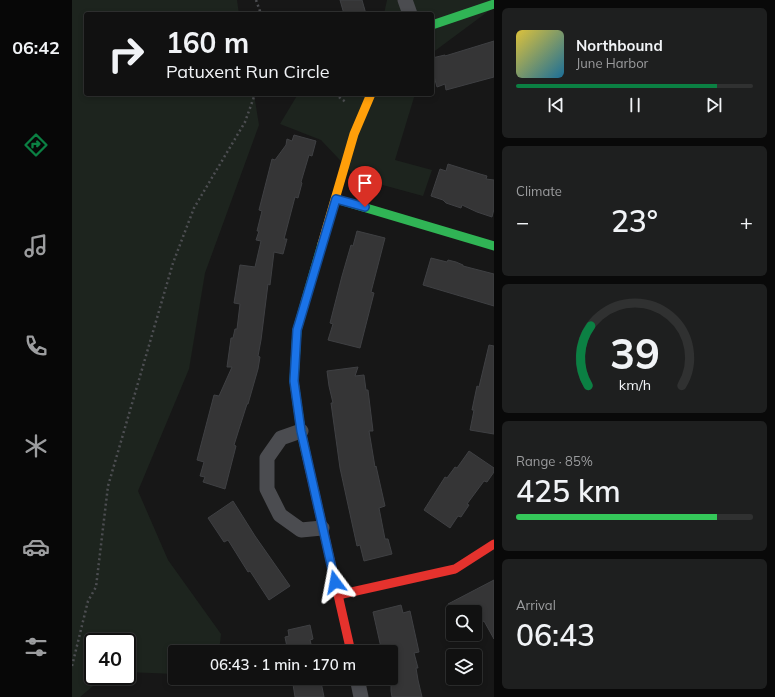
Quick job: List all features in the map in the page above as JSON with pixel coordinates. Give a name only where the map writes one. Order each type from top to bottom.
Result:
[{"type":"street","points":[[405,0],[409,12]]},
{"type":"street","points":[[434,24],[494,4]]},
{"type":"street","points":[[349,645],[301,431],[294,381],[297,330],[354,134],[370,96]]},
{"type":"street","points":[[336,199],[494,246]]},
{"type":"street","points":[[301,431],[281,438],[267,458],[267,489],[280,515],[301,530],[322,528]]},
{"type":"street","points":[[338,595],[455,569],[494,544]]},
{"type":"street","points":[[358,685],[361,697]]},
{"type":"path","points":[[256,0],[260,12]]},
{"type":"path","points":[[72,666],[88,601],[96,587],[108,486],[172,263],[194,208],[246,122],[254,96]]},
{"type":"shaded area","points":[[72,0],[237,0],[239,12],[84,12],[84,96],[254,96],[259,125],[205,273],[189,369],[138,491],[168,560],[221,634],[220,645],[168,645],[168,674],[136,672],[136,633],[84,633],[84,685],[94,685],[80,697],[72,697]]},
{"type":"shaded area","points":[[387,0],[494,0],[494,7],[434,52],[434,12],[384,12]]},
{"type":"shaded area","points":[[297,96],[414,96],[395,160],[432,170],[423,196],[357,178],[321,140],[280,124]]},
{"type":"building","points":[[340,0],[362,0],[365,12],[343,12]]},
{"type":"building","points":[[494,41],[494,77],[446,90],[445,84],[437,87],[434,76],[434,58],[445,56]]},
{"type":"building","points":[[294,135],[316,141],[312,156],[309,155],[298,198],[295,197],[284,239],[287,239],[283,254],[274,252],[258,356],[260,357],[258,369],[234,445],[236,446],[225,489],[203,482],[205,477],[200,476],[204,462],[197,460],[214,395],[219,396],[232,367],[227,367],[231,338],[233,338],[235,329],[237,329],[240,304],[234,303],[240,265],[255,267],[261,241],[256,240],[262,211],[259,210],[272,159],[275,160],[286,145],[287,139],[292,141]]},
{"type":"building","points":[[448,164],[487,176],[486,179],[494,180],[494,209],[492,217],[462,205],[461,208],[446,203],[443,200],[431,196],[440,169],[446,171]]},
{"type":"building","points":[[357,231],[385,238],[371,292],[374,293],[360,348],[328,340],[333,324],[330,323],[342,276],[351,245],[353,246]]},
{"type":"building","points":[[431,258],[447,262],[448,260],[456,262],[463,266],[494,274],[494,306],[423,285]]},
{"type":"building","points":[[489,345],[494,346],[494,434],[470,430],[477,386],[479,387]]},
{"type":"building","points":[[358,367],[355,376],[364,375],[366,390],[368,390],[373,431],[369,431],[375,467],[376,466],[385,506],[379,508],[385,539],[388,539],[392,554],[364,561],[360,545],[357,546],[340,468],[331,403],[333,403],[327,371]]},
{"type":"building","points":[[469,451],[494,468],[494,472],[487,482],[484,481],[467,504],[469,505],[461,517],[458,516],[450,528],[424,510],[445,477],[447,478],[455,467],[457,468]]},
{"type":"building","points":[[233,501],[255,536],[290,586],[269,600],[250,571],[248,572],[228,540],[224,542],[208,518]]},
{"type":"building","points":[[494,580],[494,639],[484,621],[482,622],[482,605],[448,604]]},
{"type":"building","points":[[401,605],[403,613],[410,611],[419,652],[414,653],[418,668],[416,668],[422,697],[392,697],[391,685],[398,685],[398,645],[380,645],[373,612]]},
{"type":"building","points":[[310,625],[313,639],[310,640],[311,645],[287,645],[285,637],[289,636],[288,630]]},
{"type":"building","points":[[293,685],[322,685],[324,697],[295,697]]},
{"type":"traffic: fast","points":[[434,24],[494,4]]},
{"type":"traffic: fast","points":[[336,199],[494,246]]},
{"type":"traffic: fast","points":[[307,458],[301,431],[294,381],[297,330],[322,244]]},
{"type":"traffic: slow","points":[[322,244],[354,134],[370,96]]},
{"type":"traffic: jam","points":[[307,458],[349,645]]},
{"type":"traffic: jam","points":[[338,595],[455,569],[494,544]]},
{"type":"route","points":[[335,582],[301,431],[294,381],[297,330],[336,199],[365,207]]}]
